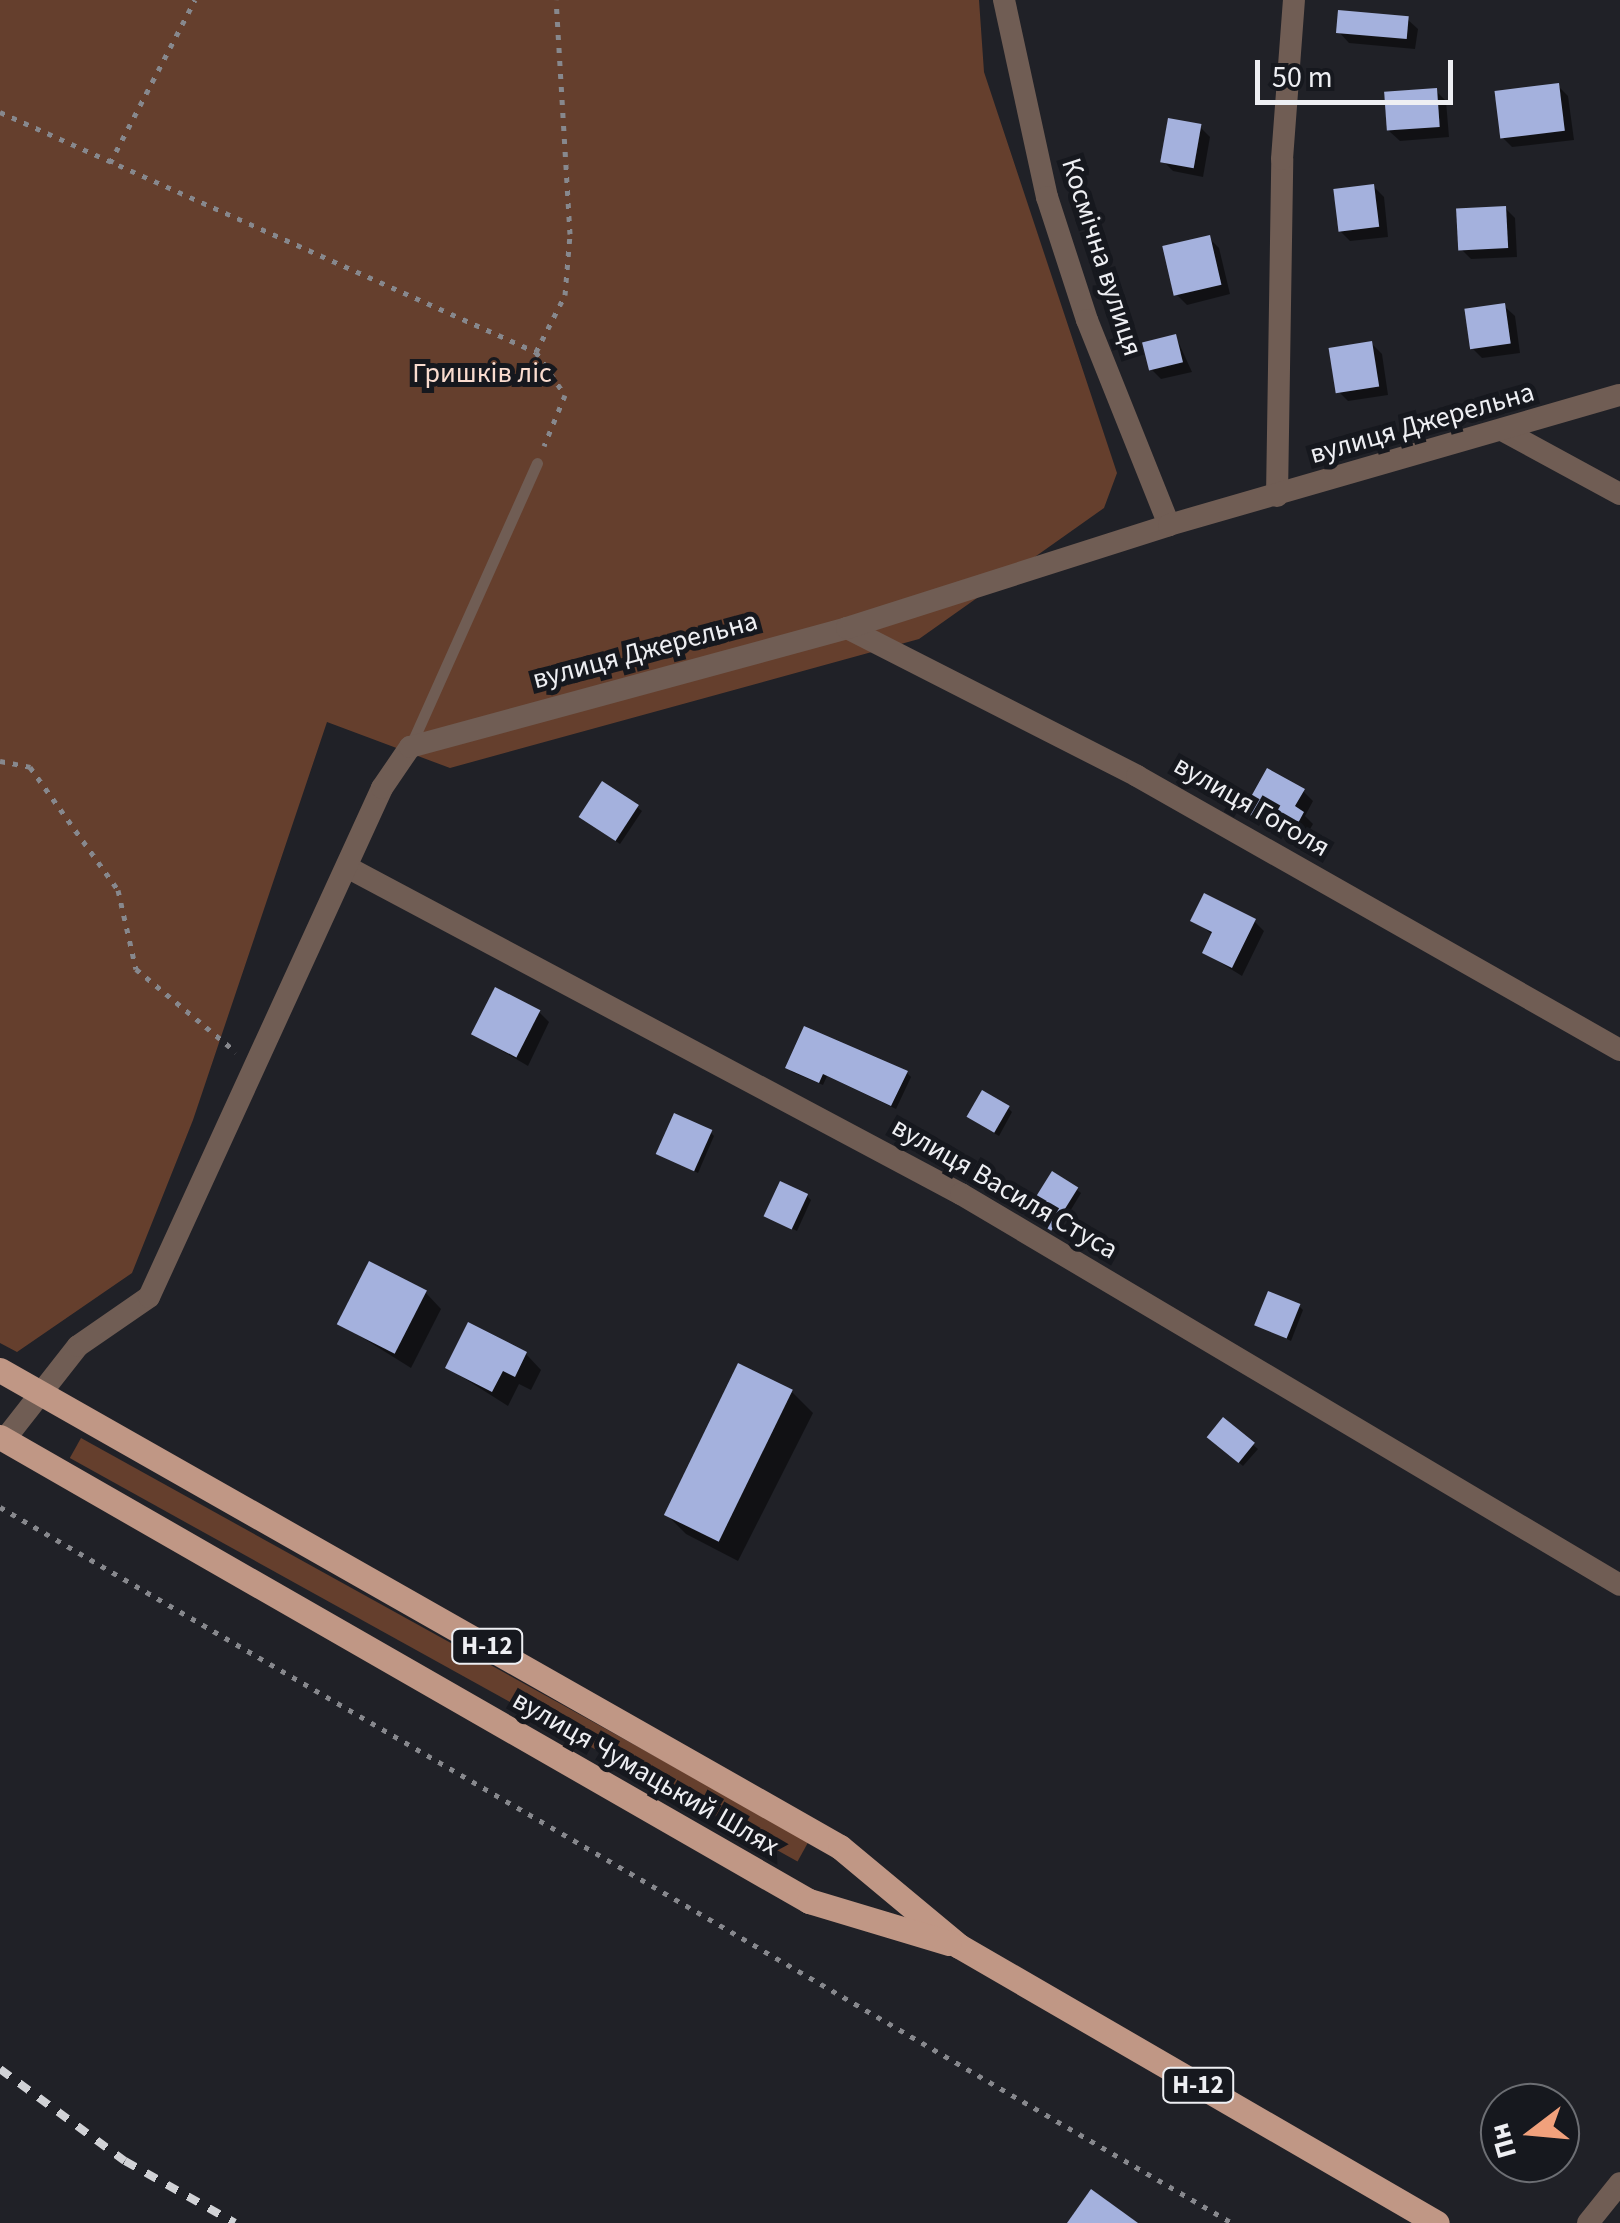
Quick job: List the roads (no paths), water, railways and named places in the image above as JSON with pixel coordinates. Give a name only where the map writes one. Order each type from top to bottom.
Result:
[{"type":"main road","name":"вулиця Чумацький Шлях","points":[[0,1370],[840,1846],[959,1946],[1438,2223]]},
{"type":"main road","name":"вулиця Чумацький Шлях","points":[[3,1438],[809,1901],[959,1946]]},
{"type":"street","name":"Космічна вулиця","points":[[1004,0],[1047,197],[1087,320],[1169,526]]},
{"type":"street","points":[[1277,496],[1282,160],[1294,0]]},
{"type":"street","name":"вулиця Джерельна","points":[[410,746],[847,628],[1169,526],[1504,432],[1620,394]]},
{"type":"street","points":[[1504,432],[1620,494]]},
{"type":"street","name":"вулиця Гоголя","points":[[847,628],[1137,776],[1620,1050]]},
{"type":"street","points":[[39,1392],[78,1346],[149,1297],[257,1070],[382,788],[410,746]]},
{"type":"street","name":"вулиця Василя Стуса","points":[[347,867],[961,1194],[1620,1586]]},
{"type":"street","name":"вулиця Чумацький Шлях","points":[[3,1438],[39,1392]]},
{"type":"street","points":[[1588,2223],[1620,2183]]},
{"type":"lane","points":[[410,746],[537,463]]},
{"type":"railway","points":[[0,2069],[125,2161],[235,2223]]},
{"type":"park label","name":"Гришків ліс","points":[[482,373]]}]
